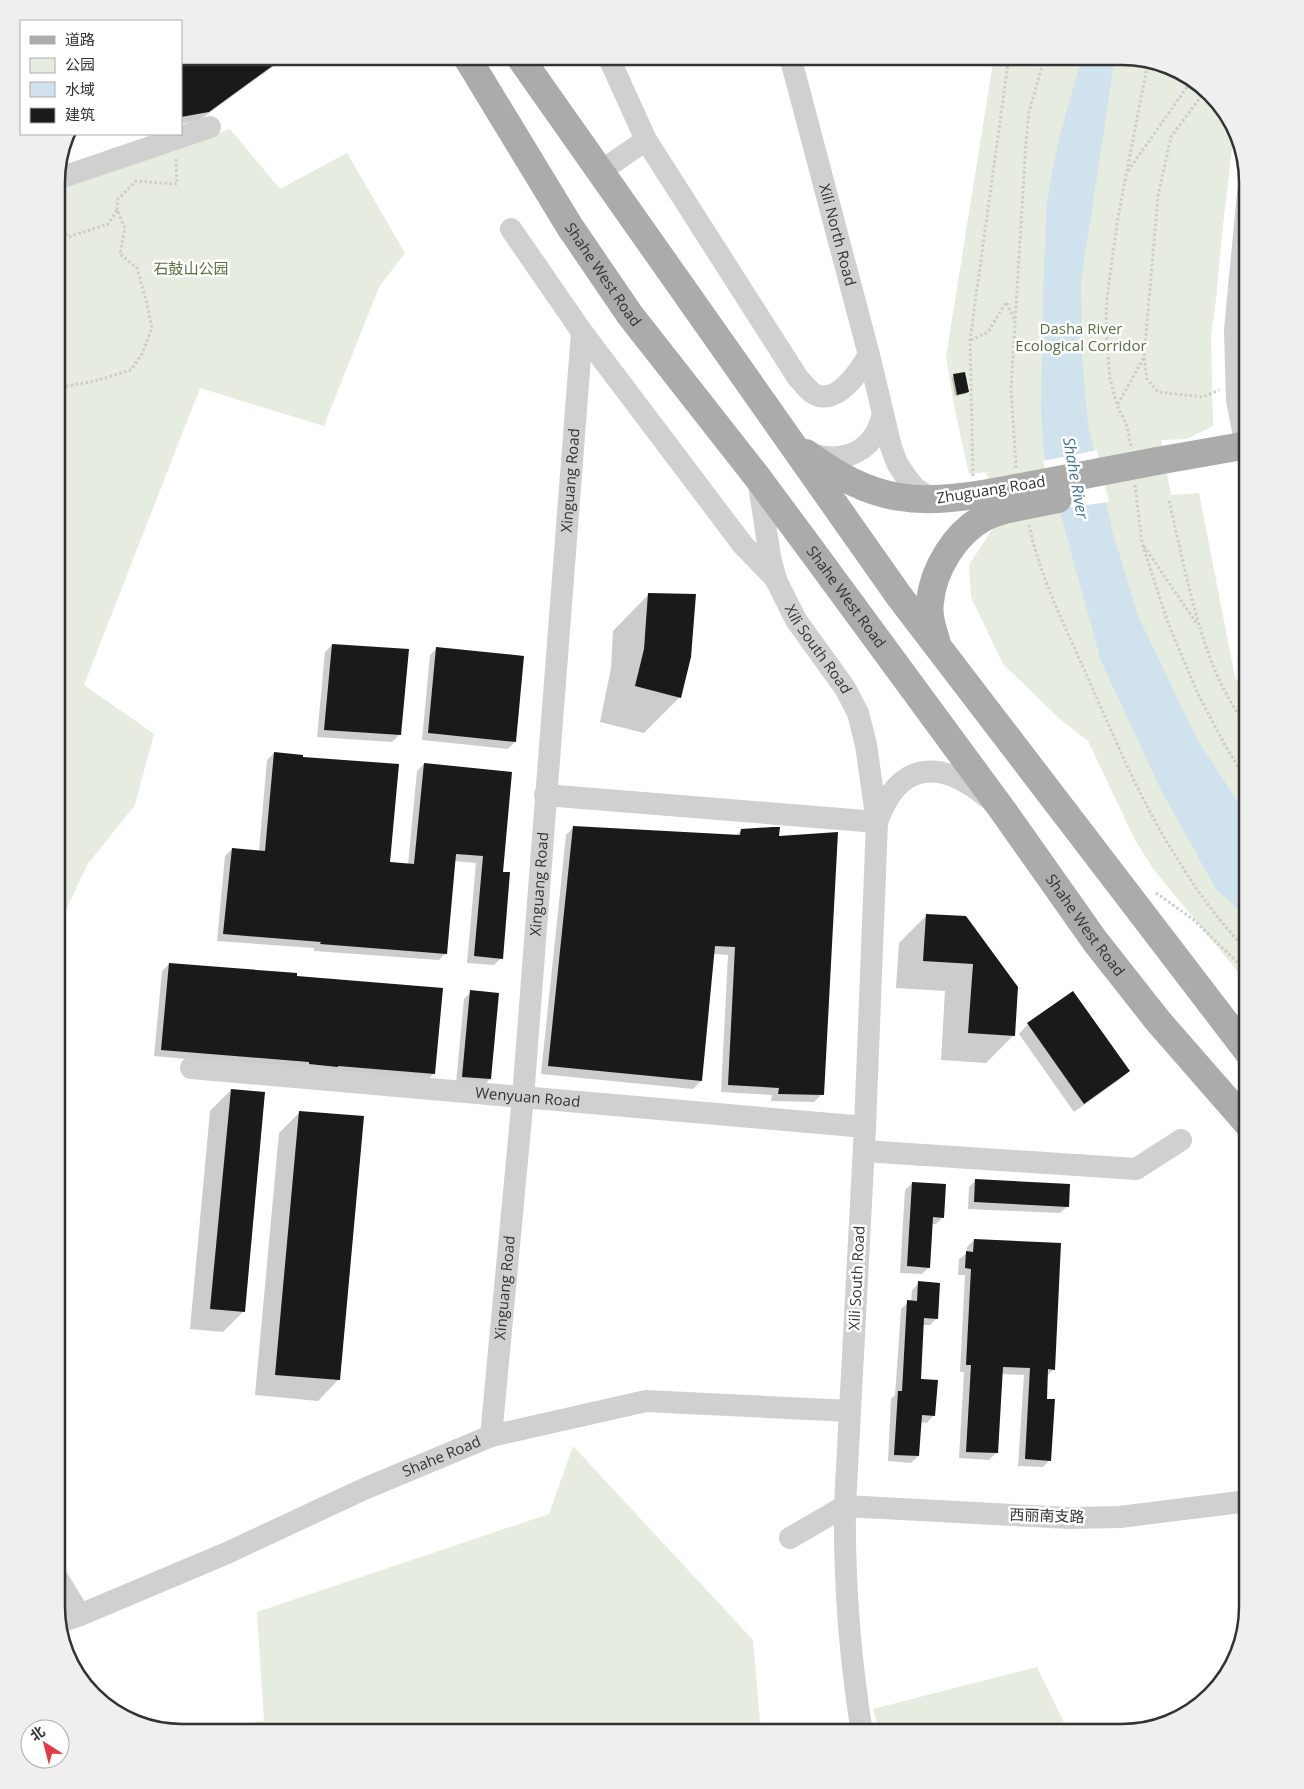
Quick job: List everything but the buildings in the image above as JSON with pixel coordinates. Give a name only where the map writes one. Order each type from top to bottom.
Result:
[{"type":"main road","name":"Shahe West Road","points":[[471,65],[570,227],[630,315],[758,478],[1004,812],[1095,940],[1152,1014],[1239,1114]]},
{"type":"main road","points":[[525,65],[899,596],[1239,1040]]},
{"type":"main road","name":"Zhuguang Road","points":[[803,451],[824,467],[847,480],[873,491],[907,499],[934,500],[972,496],[1002,500],[1155,479],[1239,453]]},
{"type":"main road","name":"Zhuguang Road","points":[[939,648],[931,625],[930,602],[934,581],[944,560],[957,541],[966,531],[986,517],[1002,500]]},
{"type":"street","points":[[612,65],[646,140],[798,378],[808,389],[819,396],[829,395],[850,383],[869,355]]},
{"type":"street","name":"Xili North Road","points":[[792,65],[869,355],[891,447],[897,463],[916,489],[934,500]]},
{"type":"street","points":[[65,176],[166,144],[210,127]]},
{"type":"street","points":[[600,171],[646,140]]},
{"type":"street","points":[[511,229],[582,332],[743,545],[776,580]]},
{"type":"street","points":[[1239,288],[1235,330],[1236,382],[1239,410]]},
{"type":"street","name":"Xinguang Road","points":[[491,1436],[522,1097],[582,332]]},
{"type":"street","points":[[782,429],[803,451],[822,457],[834,458],[858,451],[868,443],[876,435],[883,413]]},
{"type":"street","name":"Xili South Road","points":[[758,478],[770,557],[776,580],[796,620],[845,688],[858,713],[866,745],[877,822],[864,1151],[845,1506],[844,1561],[861,1724]]},
{"type":"street","name":"Xili South Road","points":[[877,822],[883,805],[892,790],[917,773],[932,770],[946,772],[958,777],[970,784],[1004,812]]},
{"type":"street","points":[[545,796],[877,822]]},
{"type":"street","name":"Wenyuan Road","points":[[191,1068],[865,1127]]},
{"type":"street","points":[[864,1151],[1136,1169],[1181,1140]]},
{"type":"street","name":"Shahe Road","points":[[70,1619],[227,1553],[364,1489],[491,1436],[646,1401],[850,1411]]},
{"type":"street","name":"西丽南支路","points":[[845,1506],[1068,1518],[1120,1517],[1239,1502]]},
{"type":"street","points":[[790,1538],[845,1506]]},
{"type":"street","points":[[65,1604],[70,1619]]},
{"type":"path","points":[[972,496],[970,340],[1008,65]]},
{"type":"path","points":[[1016,468],[1010,388],[1016,322],[1026,142],[1029,112],[1042,65]]},
{"type":"path","points":[[1131,448],[1127,426],[1117,405],[1110,379],[1106,316],[1110,268],[1147,68]]},
{"type":"path","points":[[1126,173],[1188,86]]},
{"type":"path","points":[[1201,96],[1172,137],[1160,188],[1144,357],[1147,379],[1158,392],[1203,397],[1236,382]]},
{"type":"path","points":[[65,233],[68,237],[108,224],[117,210],[118,199],[136,181],[177,184],[166,144]]},
{"type":"path","points":[[65,386],[95,381],[131,370],[142,354],[152,328],[137,268],[120,254],[125,228],[117,210]]},
{"type":"path","points":[[970,340],[988,332],[1006,302],[1016,322]]},
{"type":"path","points":[[1117,405],[1144,357]]},
{"type":"path","points":[[1155,479],[1142,543],[1154,585],[1186,669],[1239,768]]},
{"type":"path","points":[[1155,479],[1199,626],[1224,689],[1239,715]]},
{"type":"path","points":[[1028,523],[1041,566],[1061,618],[1118,745],[1161,831],[1196,888],[1239,941]]},
{"type":"path","points":[[1142,543],[1199,626]]},
{"type":"path","points":[[1156,893],[1194,920],[1239,964]]},
{"type":"green space","name":"Dasha River Ecological Corridor","points":[[993,65],[1129,65],[1145,67],[1167,74],[1193,89],[1205,99],[1223,124],[1233,145],[1211,336],[1213,426],[1187,439],[1161,440],[1171,495],[1199,493],[1235,677],[1239,685],[1239,973],[1154,870],[1135,840],[1088,741],[1061,720],[1003,664],[971,597],[969,565],[1001,516],[986,472],[969,474],[955,411],[946,357]]},
{"type":"green space","name":"石鼓山公园","points":[[230,129],[280,189],[347,153],[405,253],[379,287],[324,426],[200,388],[84,685],[154,734],[135,805],[87,865],[65,913],[65,188]]},
{"type":"green space","points":[[573,1446],[753,1640],[760,1724],[231,1724],[264,1721],[257,1612],[549,1514]]},
{"type":"green space","points":[[1037,1667],[1065,1724],[877,1724],[873,1709]]},
{"type":"water","name":"Shahe River","points":[[1080,65],[1114,65],[1081,282],[1082,356],[1088,425],[1114,537],[1139,618],[1198,741],[1239,803],[1239,911],[1216,889],[1161,790],[1101,661],[1044,454],[1041,412],[1047,200],[1059,138]]},
{"type":"pier","points":[[1097,450],[1109,502],[1056,509],[1043,461]]}]
